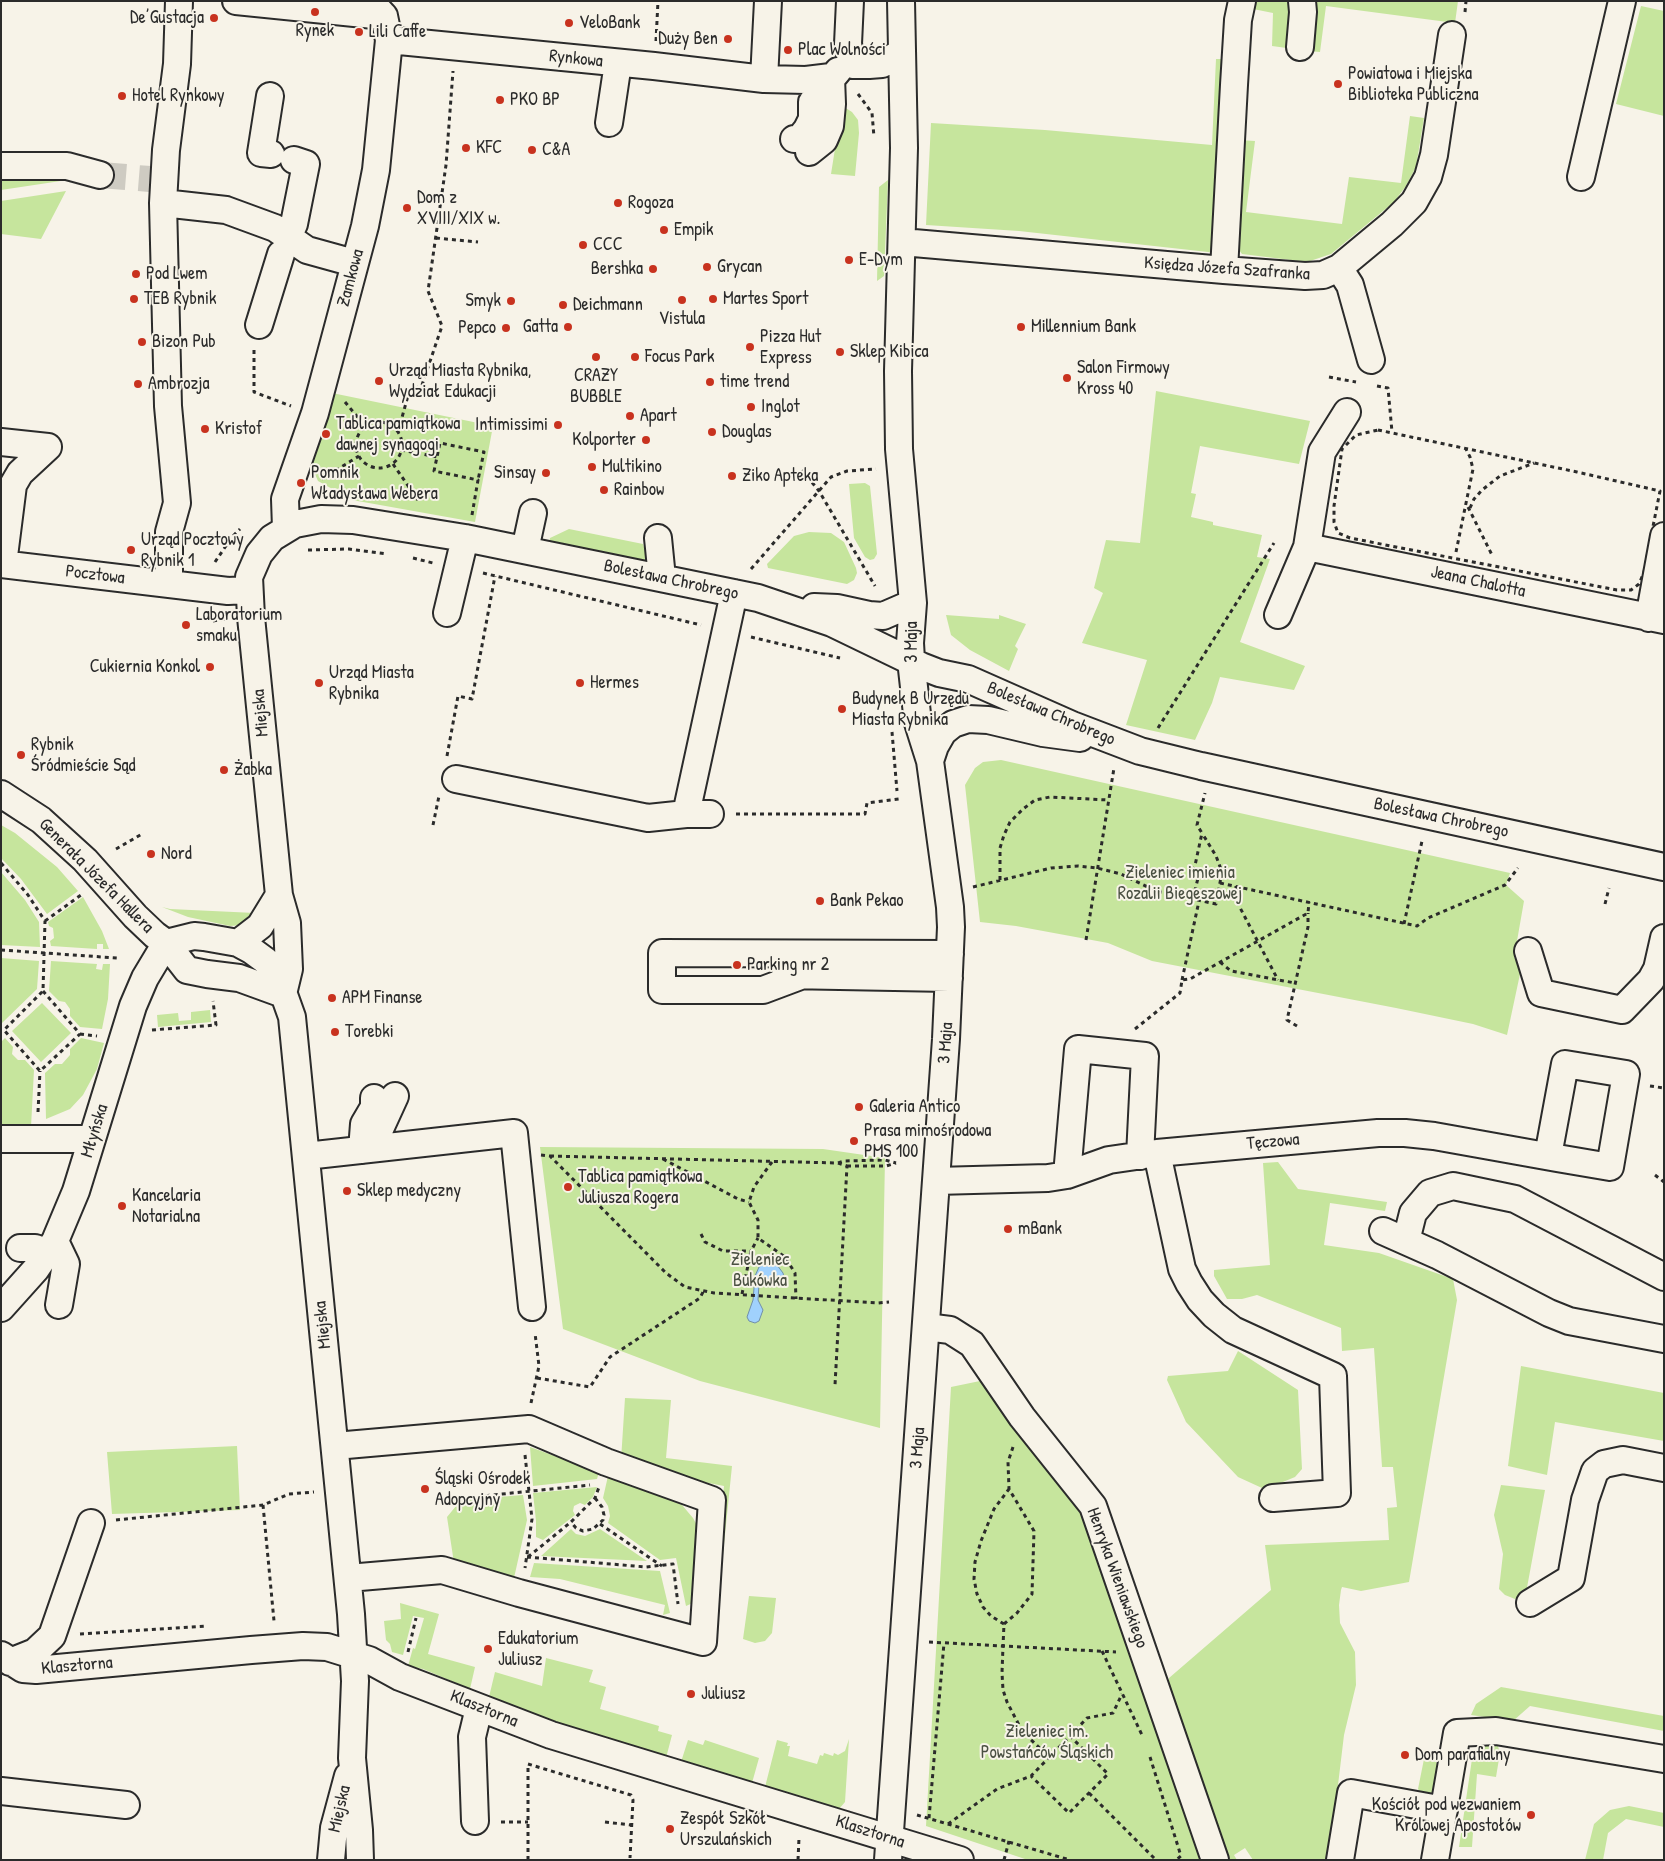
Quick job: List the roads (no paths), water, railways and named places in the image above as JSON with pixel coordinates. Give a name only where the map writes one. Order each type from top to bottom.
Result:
[{"type":"street","points":[[168,584],[169,532],[176,502],[168,406],[159,188],[177,64],[179,1]]},
{"type":"street","points":[[236,1],[383,16]]},
{"type":"street","points":[[764,79],[768,1]]},
{"type":"street","points":[[802,146],[824,140],[830,126],[832,104],[848,44],[850,1]]},
{"type":"street","points":[[901,1],[904,148],[903,236]]},
{"type":"street","points":[[1224,270],[1238,20],[1242,1]]},
{"type":"street","points":[[1300,47],[1302,1]]},
{"type":"street","points":[[1581,177],[1622,1]]},
{"type":"street","name":"Rynkowa","points":[[383,16],[454,47],[654,66],[764,79],[806,80],[882,64],[902,52]]},
{"type":"street","name":"Zamkowa","points":[[286,528],[285,499],[315,413],[365,226],[376,170],[383,16]]},
{"type":"street","name":"Księdza Józefa Szafranka","points":[[903,236],[1017,253],[1224,270],[1324,275],[1339,268],[1392,224],[1414,202],[1428,177],[1434,155],[1452,36]]},
{"type":"street","points":[[609,123],[618,63]]},
{"type":"street","points":[[259,325],[284,245],[294,224],[306,164],[261,153],[270,96]]},
{"type":"street","points":[[1,166],[67,166],[100,176]]},
{"type":"street","points":[[159,188],[274,228],[284,245],[354,263]]},
{"type":"street","name":"3 Maja","points":[[888,1849],[936,1181],[949,966],[950,907],[930,761],[918,723],[911,660],[910,643],[913,603],[898,427],[903,236]]},
{"type":"street","points":[[1339,268],[1350,285],[1366,376]]},
{"type":"street","points":[[1278,615],[1307,547],[1322,452],[1347,412]]},
{"type":"street","points":[[1,442],[48,447],[20,473],[13,485],[2,564]]},
{"type":"street","points":[[525,550],[533,513]]},
{"type":"street","name":"Bolesława Chrobrego","points":[[249,590],[251,572],[259,554],[268,542],[286,528],[295,524],[312,520],[345,519],[467,531],[525,550],[734,593],[832,623],[939,673],[968,679],[1072,725],[1119,757],[1156,755],[1664,867]]},
{"type":"street","points":[[447,612],[467,531]]},
{"type":"street","name":"Jeana Chalotta","points":[[1307,547],[1656,619],[1664,536]]},
{"type":"street","points":[[658,538],[662,578]]},
{"type":"street","name":"Pocztowa","points":[[2,564],[228,591],[249,590]]},
{"type":"street","name":"Miejska","points":[[249,590],[279,895],[288,923],[289,969],[283,994],[293,1024],[348,1578],[354,1655],[352,1758],[360,1860]]},
{"type":"street","points":[[448,776],[648,818],[698,814],[725,631],[734,593]]},
{"type":"street","points":[[780,606],[837,608],[883,616],[913,603],[929,649],[968,679]]},
{"type":"street","points":[[930,761],[943,732],[953,724],[968,719],[988,720],[1043,733],[1119,757]]},
{"type":"street","name":"Generała Józefa Hallera","points":[[1,794],[41,820],[98,873],[135,916],[155,935],[166,942],[187,970],[239,978],[283,994]]},
{"type":"street","points":[[238,943],[260,926],[268,916],[279,895]]},
{"type":"street","points":[[166,942],[194,936],[238,943],[266,961],[277,975],[283,994]]},
{"type":"street","points":[[1528,951],[1541,993],[1622,1010],[1652,980],[1657,969],[1664,938]]},
{"type":"street","name":"Młyńska","points":[[1,1308],[52,1247],[76,1191],[133,1006],[145,978],[166,942]]},
{"type":"street","points":[[949,966],[803,975],[662,973],[949,966]]},
{"type":"street","points":[[1067,1175],[1078,1049],[1145,1056],[1149,1154],[1182,1269],[1188,1283],[1214,1315],[1233,1330],[1333,1376],[1337,1494],[1273,1498]]},
{"type":"street","name":"Tęczowa","points":[[936,1181],[1048,1178],[1067,1175],[1109,1160],[1149,1154],[1281,1141],[1405,1133],[1434,1136],[1610,1167],[1626,1074],[1565,1064],[1548,1156]]},
{"type":"street","points":[[362,1150],[364,1124],[374,1107],[385,1097]]},
{"type":"street","points":[[306,1156],[514,1134],[532,1307]]},
{"type":"street","points":[[1,1139],[92,1139]]},
{"type":"street","points":[[1664,1277],[1515,1198],[1453,1186],[1430,1192],[1394,1236],[1437,1255],[1549,1313],[1569,1320],[1664,1339]]},
{"type":"street","points":[[20,1248],[52,1247],[66,1264],[59,1305]]},
{"type":"street","name":"Henryka Wieniawskiego","points":[[926,1326],[950,1330],[972,1344],[1022,1417],[1093,1506],[1215,1860]]},
{"type":"street","points":[[335,1446],[529,1429],[606,1462],[712,1500],[703,1642],[519,1593],[442,1570],[348,1578]]},
{"type":"street","points":[[1530,1603],[1571,1578],[1584,1500],[1595,1471],[1604,1464],[1623,1460],[1664,1468]]},
{"type":"street","points":[[5,1659],[35,1652],[52,1636],[91,1523]]},
{"type":"street","name":"Klasztorna","points":[[5,1659],[23,1668],[36,1670],[303,1646],[327,1647],[380,1665],[400,1677],[551,1735],[855,1826],[888,1849],[960,1860]]},
{"type":"street","points":[[475,1821],[472,1737],[479,1708]]},
{"type":"street","points":[[1435,1860],[1457,1733],[1496,1732],[1664,1759]]},
{"type":"street","name":"Miejska","points":[[331,1860],[334,1828],[352,1758]]},
{"type":"street","points":[[1,1791],[126,1805]]},
{"type":"street","points":[[1340,1860],[1351,1793],[1444,1810]]},
{"type":"water","points":[[765,1263],[777,1265],[783,1273],[785,1282],[780,1285],[759,1284],[758,1300],[763,1310],[759,1321],[755,1323],[749,1321],[747,1317],[753,1300],[755,1276],[759,1267]]},
{"type":"tunnel","points":[[100,175],[150,179]]},
{"type":"place","name":"Rynek","points":[[315,12]]},
{"type":"place","name":"De’Gustacja","points":[[214,18]]},
{"type":"place","name":"VeloBank","points":[[569,23]]},
{"type":"place","name":"Lili Caffe","points":[[359,32]]},
{"type":"place","name":"Duży Ben","points":[[728,39]]},
{"type":"place","name":"Plac Wolności","points":[[788,50]]},
{"type":"place","name":"Powiatowa i Miejska Biblioteka Publiczna","points":[[1338,84]]},
{"type":"place","name":"Hotel Rynkowy","points":[[122,96]]},
{"type":"place","name":"PKO BP","points":[[500,100]]},
{"type":"place","name":"KFC","points":[[466,148]]},
{"type":"place","name":"C&A","points":[[532,150]]},
{"type":"place","name":"Rogoza","points":[[618,203]]},
{"type":"place","name":"Dom z XVIII/XIX w.","points":[[407,208]]},
{"type":"place","name":"Empik","points":[[664,230]]},
{"type":"place","name":"CCC","points":[[583,245]]},
{"type":"place","name":"E-Dym","points":[[849,260]]},
{"type":"place","name":"Grycan","points":[[707,267]]},
{"type":"place","name":"Bershka","points":[[653,269]]},
{"type":"place","name":"Pod Lwem","points":[[136,274]]},
{"type":"place","name":"TEB Rybnik","points":[[134,299]]},
{"type":"place","name":"Martes Sport","points":[[713,299]]},
{"type":"place","name":"Vistula","points":[[682,300]]},
{"type":"place","name":"Smyk","points":[[511,301]]},
{"type":"place","name":"Deichmann","points":[[563,305]]},
{"type":"place","name":"Gatta","points":[[568,327]]},
{"type":"place","name":"Millennium Bank","points":[[1021,327]]},
{"type":"place","name":"Pepco","points":[[506,328]]},
{"type":"place","name":"Bizon Pub","points":[[142,342]]},
{"type":"place","name":"Pizza Hut Express","points":[[750,347]]},
{"type":"place","name":"Sklep Kibica","points":[[840,352]]},
{"type":"place","name":"CRAZY BUBBLE","points":[[596,357]]},
{"type":"place","name":"Focus Park","points":[[635,357]]},
{"type":"place","name":"Salon Firmowy Kross 40","points":[[1067,378]]},
{"type":"place","name":"Urząd Miasta Rybnika, Wydział Edukacji","points":[[379,381]]},
{"type":"place","name":"time trend","points":[[710,382]]},
{"type":"place","name":"Ambrozja","points":[[138,384]]},
{"type":"place","name":"Inglot","points":[[751,407]]},
{"type":"place","name":"Apart","points":[[630,416]]},
{"type":"place","name":"Intimissimi","points":[[558,425]]},
{"type":"place","name":"Kristof","points":[[205,429]]},
{"type":"place","name":"Douglas","points":[[712,432]]},
{"type":"place","name":"Tablica pamiątkowa dawnej synagogi","points":[[326,434]]},
{"type":"place","name":"Kolporter","points":[[646,440]]},
{"type":"place","name":"Multikino","points":[[592,467]]},
{"type":"place","name":"Sinsay","points":[[546,473]]},
{"type":"place","name":"Ziko Apteka","points":[[732,476]]},
{"type":"place","name":"Pomnik Władysława Webera","points":[[301,483]]},
{"type":"place","name":"Rainbow","points":[[604,490]]},
{"type":"place","name":"Urząd Pocztowy Rybnik 1","points":[[131,550]]},
{"type":"place","name":"Laboratorium smaku","points":[[186,625]]},
{"type":"place","name":"Cukiernia Konkol","points":[[210,667]]},
{"type":"place","name":"Urząd Miasta Rybnika","points":[[319,683]]},
{"type":"place","name":"Hermes","points":[[580,683]]},
{"type":"place","name":"Budynek B Urzędu Miasta Rybnika","points":[[842,709]]},
{"type":"place","name":"Rybnik Śródmieście Sąd","points":[[21,755]]},
{"type":"place","name":"Żabka","points":[[224,770]]},
{"type":"place","name":"Nord","points":[[151,854]]},
{"type":"place","name":"Bank Pekao","points":[[820,901]]},
{"type":"place","name":"Parking nr 2","points":[[737,965]]},
{"type":"place","name":"APM Finanse","points":[[332,998]]},
{"type":"place","name":"Torebki","points":[[335,1032]]},
{"type":"place","name":"Galeria Antico","points":[[859,1107]]},
{"type":"place","name":"Prasa mimośrodowa PMS 100","points":[[854,1141]]},
{"type":"place","name":"Tablica pamiątkowa Juliusza Rogera","points":[[568,1187]]},
{"type":"place","name":"Sklep medyczny","points":[[347,1191]]},
{"type":"place","name":"Kancelaria Notarialna","points":[[122,1206]]},
{"type":"place","name":"mBank","points":[[1008,1229]]},
{"type":"place","name":"Śląski Ośrodek Adopcyjny","points":[[425,1489]]},
{"type":"place","name":"Edukatorium Juliusz","points":[[488,1649]]},
{"type":"place","name":"Juliusz","points":[[691,1694]]},
{"type":"place","name":"Dom parafialny","points":[[1405,1755]]},
{"type":"place","name":"Kościół pod wezwaniem Królowej Apostołów","points":[[1531,1815]]},
{"type":"place","name":"Zespół Szkół Urszulańskich","points":[[670,1829]]},
{"type":"park label","name":"Zieleniec imienia Rozalii Biegeszowej","points":[[1180,883]]},
{"type":"park label","name":"Zieleniec Bukówka","points":[[760,1270]]},
{"type":"park label","name":"Zieleniec im. Powstańców Śląskich","points":[[1047,1742]]}]
